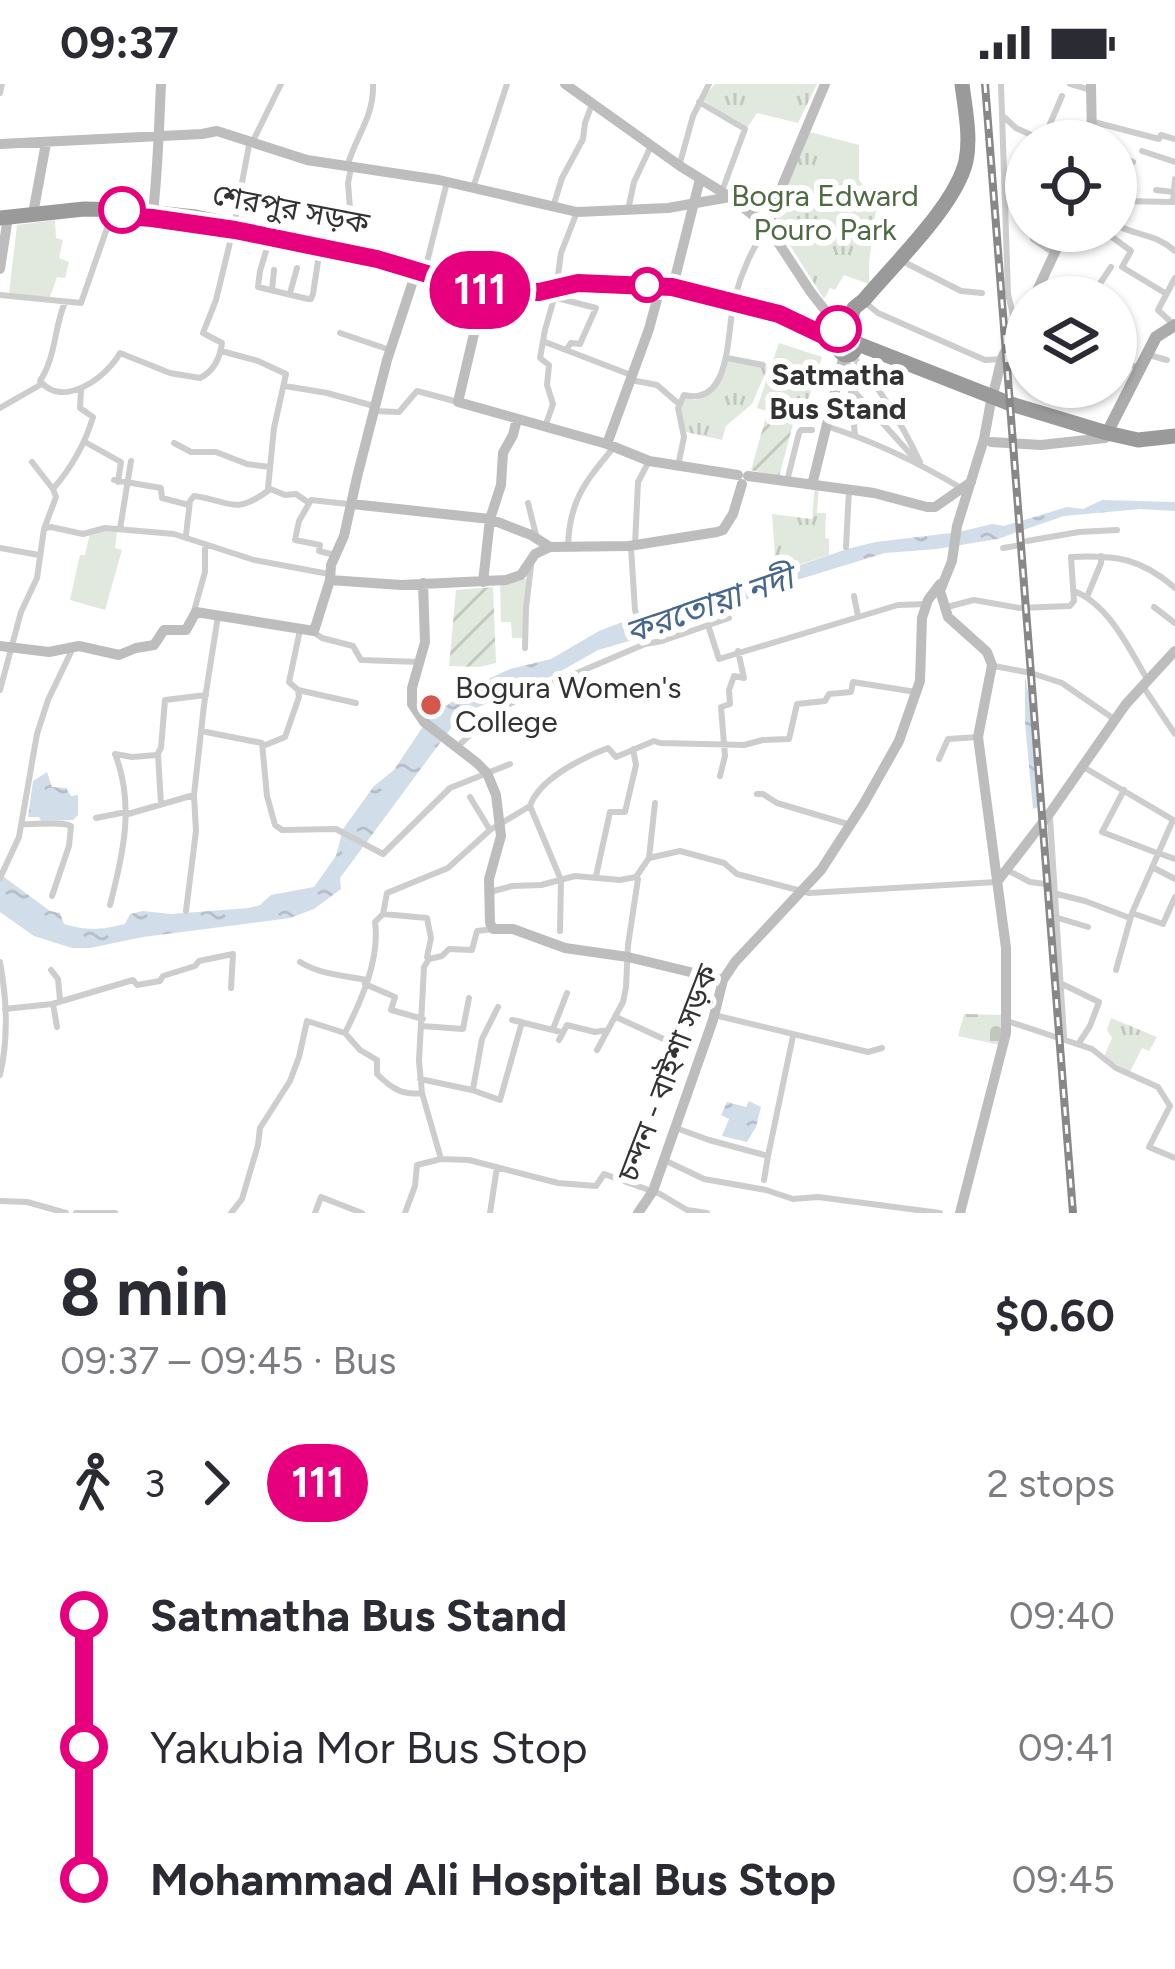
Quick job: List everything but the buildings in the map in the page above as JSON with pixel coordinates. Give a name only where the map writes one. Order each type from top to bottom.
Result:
[{"type":"highway","points":[[843,343],[858,312],[952,202],[964,180],[971,160],[964,84]]},
{"type":"highway","name":"শেরপুর সড়ক","points":[[4,221],[112,212],[233,227],[420,269]]},
{"type":"highway","name":"শেরপুর সড়ক","points":[[4,221],[33,214],[153,212],[349,248],[484,289],[552,289],[597,278],[666,283],[733,302],[781,309],[843,343],[1106,436],[1175,439]]},
{"type":"main road","points":[[1106,436],[1156,337],[1174,325]]},
{"type":"street","points":[[0,93],[2,84]]},
{"type":"street","points":[[153,212],[160,159],[160,84]]},
{"type":"street","points":[[40,385],[56,391],[80,390],[120,353],[170,374],[196,379],[211,371],[222,343],[203,333],[215,300],[251,140],[281,84]]},
{"type":"street","points":[[350,209],[351,151],[372,112],[373,84]]},
{"type":"street","points":[[473,188],[507,84]]},
{"type":"street","points":[[565,84],[768,227],[843,343],[879,387],[921,465]]},
{"type":"street","points":[[680,166],[687,133],[710,84]]},
{"type":"street","points":[[1001,84],[1008,276]]},
{"type":"street","points":[[1070,84],[1091,87],[1092,120]]},
{"type":"street","points":[[678,466],[684,437],[679,404],[684,395],[694,398],[707,393],[720,376],[727,358],[733,302],[823,85]]},
{"type":"street","points":[[1049,120],[1062,96]]},
{"type":"street","points":[[699,102],[745,129],[726,194]]},
{"type":"street","points":[[553,207],[583,139],[592,104]]},
{"type":"street","points":[[1004,117],[1007,120]]},
{"type":"street","points":[[0,144],[217,130],[307,160],[376,168],[578,212],[695,203],[726,194]]},
{"type":"street","points":[[1137,133],[1175,139]]},
{"type":"street","points":[[33,214],[46,143]]},
{"type":"street","points":[[628,210],[650,146]]},
{"type":"street","points":[[1142,152],[1175,162]]},
{"type":"street","points":[[568,547],[570,514],[610,445],[700,178]]},
{"type":"street","points":[[1174,199],[1175,179]]},
{"type":"street","points":[[356,703],[298,690],[289,682],[344,536],[390,350],[447,182]]},
{"type":"street","points":[[1156,190],[1174,199]]},
{"type":"street","points":[[1137,200],[1174,199]]},
{"type":"street","points":[[0,295],[82,302],[112,212]]},
{"type":"street","points":[[545,427],[553,404],[547,385],[549,365],[541,358],[544,330],[553,308],[552,289],[561,253],[578,212]]},
{"type":"street","points":[[0,269],[4,221]]},
{"type":"street","points":[[1137,233],[1150,234],[1175,251]]},
{"type":"street","points":[[270,238],[260,289],[308,299],[320,248]]},
{"type":"street","points":[[1130,252],[1122,267],[1166,293]]},
{"type":"street","points":[[1044,276],[1054,253]]},
{"type":"street","points":[[1105,276],[1111,267]]},
{"type":"street","points":[[290,294],[297,268]]},
{"type":"street","points":[[896,269],[961,291],[982,292]]},
{"type":"street","points":[[272,291],[274,270]]},
{"type":"street","points":[[1174,325],[1158,310],[1175,278]]},
{"type":"street","points":[[458,402],[484,289]]},
{"type":"street","points":[[552,289],[596,308],[580,344],[571,343],[566,350]]},
{"type":"street","points":[[871,298],[878,313],[985,360],[1001,359]]},
{"type":"street","points":[[0,408],[40,385],[51,361],[65,302]]},
{"type":"street","points":[[340,333],[390,350]]},
{"type":"street","points":[[545,342],[657,385],[679,404]]},
{"type":"street","points":[[843,343],[855,436]]},
{"type":"street","points":[[811,484],[820,428],[843,343]]},
{"type":"street","points":[[220,351],[286,374],[274,428],[269,490]]},
{"type":"street","points":[[708,626],[718,658],[898,605],[926,604],[952,561],[966,485],[986,442],[991,399],[1005,354]]},
{"type":"street","points":[[1146,354],[1167,360]]},
{"type":"street","points":[[727,358],[763,365]]},
{"type":"street","points":[[284,386],[399,412],[417,391],[610,445],[649,461],[744,479],[874,493],[927,507],[935,507],[966,485]]},
{"type":"street","points":[[850,388],[921,465]]},
{"type":"street","points":[[53,489],[85,442],[93,416],[80,408],[80,390]]},
{"type":"street","points":[[483,582],[503,453],[518,419]]},
{"type":"street","points":[[787,483],[799,433],[820,428],[855,436],[966,485]]},
{"type":"street","points":[[986,442],[1040,445],[1106,436]]},
{"type":"street","points":[[85,442],[122,463],[120,530]]},
{"type":"street","points":[[174,442],[191,452],[216,452],[270,467]]},
{"type":"street","points":[[120,482],[131,461]]},
{"type":"street","points":[[645,644],[635,610],[633,545],[638,482],[649,461]]},
{"type":"street","points":[[0,690],[6,646],[38,578],[38,555],[56,497],[32,462]]},
{"type":"street","points":[[44,529],[83,533],[105,527],[186,537],[254,560],[330,577],[483,582],[521,574],[541,550],[550,547],[633,545],[723,530],[744,479]]},
{"type":"street","points":[[120,482],[161,488],[162,498],[189,506]]},
{"type":"street","points":[[269,490],[296,494],[309,503]]},
{"type":"street","points":[[186,537],[194,496],[237,507],[269,490]]},
{"type":"street","points":[[846,547],[849,490]]},
{"type":"street","points":[[334,555],[319,551],[320,545],[295,541],[299,521],[313,500],[490,519],[550,547]]},
{"type":"street","points":[[526,648],[534,542],[528,502]]},
{"type":"street","points":[[1003,548],[1117,530]]},
{"type":"street","points":[[6,646],[49,652],[82,646],[116,655],[156,644],[164,630],[186,630],[205,572],[205,544]]},
{"type":"street","points":[[0,548],[38,555]]},
{"type":"street","points":[[943,608],[974,600],[1019,608],[1070,606],[1074,602],[1071,557],[1101,556],[1145,565],[1175,588]]},
{"type":"street","points":[[1087,596],[1101,556]]},
{"type":"street","points":[[942,582],[943,608],[987,652],[992,665],[978,736],[1006,948],[1007,1021],[960,1213]]},
{"type":"street","points":[[423,583],[424,642],[412,704],[424,722],[487,773],[496,795],[495,828]]},
{"type":"street","points":[[1074,592],[1087,596],[1111,622],[1175,734]]},
{"type":"street","points":[[854,596],[858,616]]},
{"type":"street","name":"চন্দন - বাইশা সড়ক","points":[[638,1213],[653,1191],[723,980],[821,870],[899,741],[918,692],[926,604]]},
{"type":"street","points":[[1154,607],[1175,623]]},
{"type":"street","points":[[195,612],[306,631],[353,646],[358,659],[420,662]]},
{"type":"street","points":[[186,911],[196,831],[194,795],[218,616]]},
{"type":"street","points":[[457,747],[493,712],[530,693],[645,644],[729,618]]},
{"type":"street","points":[[0,878],[22,824],[37,734],[74,646]]},
{"type":"street","points":[[720,776],[724,763],[721,707],[730,704],[734,676],[744,678],[738,651]]},
{"type":"street","points":[[998,882],[1114,719],[1175,651]]},
{"type":"street","points":[[992,665],[1062,683],[1114,719]]},
{"type":"street","points":[[345,1033],[379,945],[376,922],[383,914],[387,893],[448,868],[530,806],[542,788],[596,753],[608,748],[616,757],[653,741],[744,745],[789,739],[797,704],[851,692],[853,682],[918,692]]},
{"type":"street","points":[[262,746],[285,737],[298,690]]},
{"type":"street","points":[[162,805],[158,754],[165,700],[206,695]]},
{"type":"street","points":[[206,732],[254,740],[262,746],[275,825],[283,830],[342,830],[383,854],[451,788],[510,764]]},
{"type":"street","points":[[939,758],[947,739],[978,736]]},
{"type":"street","points":[[596,877],[610,812],[625,812],[637,765],[633,749]]},
{"type":"street","points":[[110,905],[126,813],[122,771],[115,754],[158,754]]},
{"type":"street","points":[[1082,766],[1174,820],[1131,916],[1116,970]]},
{"type":"street","points":[[1124,790],[1102,832],[1175,859]]},
{"type":"street","points":[[757,794],[850,825]]},
{"type":"street","points":[[96,818],[194,795]]},
{"type":"street","points":[[470,797],[501,836],[489,879],[493,928]]},
{"type":"street","points":[[650,858],[655,803]]},
{"type":"street","points":[[530,806],[561,880],[560,931]]},
{"type":"street","points":[[1048,815],[1064,1039]]},
{"type":"street","points":[[22,824],[65,822],[71,826],[52,896]]},
{"type":"street","points":[[597,1050],[626,987],[638,875],[650,858],[680,851],[724,863],[737,874],[809,893],[998,882]]},
{"type":"street","points":[[1152,867],[1175,879]]},
{"type":"street","points":[[1006,870],[1162,924],[1175,897]]},
{"type":"street","points":[[490,892],[575,876],[620,880],[638,875]]},
{"type":"street","points":[[383,914],[427,918],[431,938],[418,1061],[441,1160]]},
{"type":"street","points":[[1055,917],[1088,927]]},
{"type":"street","points":[[426,961],[449,949],[472,950],[477,931],[513,929],[565,948],[628,957],[723,980]]},
{"type":"street","points":[[5,1009],[56,1003],[133,980],[137,985],[160,981],[199,961],[233,954],[231,988]]},
{"type":"street","points":[[0,962],[6,1049],[0,1075]]},
{"type":"street","points":[[300,962],[310,969],[365,982],[395,997],[391,1010],[422,1022],[463,1029],[471,999],[457,995]]},
{"type":"street","points":[[51,970],[58,979],[57,1027]]},
{"type":"street","points":[[1060,983],[1100,1002],[1079,1043]]},
{"type":"street","points":[[558,1034],[567,993]]},
{"type":"street","points":[[472,1090],[482,1039],[498,1007]]},
{"type":"street","points":[[714,1016],[868,1052],[882,1048]]},
{"type":"street","points":[[616,1017],[680,1047]]},
{"type":"street","points":[[420,1079],[500,1100],[522,1022],[512,1020],[558,1034]]},
{"type":"street","points":[[1007,1021],[1079,1043],[1116,1068],[1158,1087],[1170,1106],[1149,1147],[1175,1158]]},
{"type":"street","points":[[231,1213],[242,1198],[260,1128],[290,1081],[307,1022],[345,1033],[377,1060],[377,1074],[392,1089],[422,1093]]},
{"type":"street","points":[[558,1034],[567,1025],[608,1030]]},
{"type":"street","points":[[764,1180],[793,1036]]},
{"type":"street","points":[[676,1127],[768,1156]]},
{"type":"street","points":[[405,1213],[417,1165],[441,1160],[469,1160],[557,1183],[596,1186],[604,1174],[653,1191],[687,1210],[707,1213]]},
{"type":"street","points":[[664,1160],[704,1179],[793,1199],[818,1197],[940,1213]]},
{"type":"street","points":[[490,1213],[497,1167]]},
{"type":"street","points":[[315,1213],[321,1197],[362,1213]]},
{"type":"street","points":[[0,1201],[27,1202],[66,1213]]},
{"type":"street","points":[[76,1213],[115,1213]]},
{"type":"green space","points":[[715,84],[817,84],[798,123],[757,113],[745,131],[702,99]]},
{"type":"green space","name":"Bogra Edward Pouro Park","points":[[806,131],[859,145],[859,180],[877,201],[869,284],[844,275],[824,299],[771,221]]},
{"type":"green space","points":[[55,220],[56,238],[63,240],[59,258],[69,262],[65,278],[57,277],[50,297],[9,294],[17,225]]},
{"type":"green space","points":[[779,343],[822,357],[801,422],[792,419],[795,408],[780,403],[775,414],[757,408]]},
{"type":"green space","points":[[726,359],[768,367],[752,404],[726,426],[722,440],[686,432],[680,408],[684,398],[696,400],[709,389]]},
{"type":"green space","points":[[766,417],[793,424],[779,477],[751,470]]},
{"type":"green space","points":[[815,485],[819,485],[817,513],[826,513],[829,555],[776,572],[772,514],[812,519]]},
{"type":"green space","points":[[117,531],[115,548],[122,550],[105,610],[70,600],[80,555],[85,555],[90,533]]},
{"type":"green space","points":[[526,579],[524,638],[512,638],[511,622],[501,622],[500,585]]},
{"type":"green space","points":[[493,587],[496,663],[449,666],[456,590]]},
{"type":"green space","points":[[964,1014],[1005,1015],[1000,1045],[958,1036]]},
{"type":"green space","points":[[1111,1018],[1157,1037],[1149,1051],[1142,1048],[1130,1072],[1104,1057],[1112,1038],[1107,1030]]},
{"type":"water","name":"করতোয়া নদী","points":[[1102,500],[1175,502],[1175,511],[1064,516],[997,539],[885,553],[598,650],[554,675],[476,708],[454,724],[340,878],[341,889],[314,909],[290,918],[72,948],[34,936],[0,912],[0,870],[50,911],[60,913],[64,924],[88,929],[125,924],[130,914],[143,911],[171,914],[249,908],[271,895],[314,887],[336,856],[343,829],[374,786],[394,770],[428,719],[475,685],[510,669],[551,659],[599,631],[638,616],[847,549],[992,524],[1004,526],[1067,507],[1083,509]]},
{"type":"water","points":[[1025,678],[1040,806],[1033,809],[1025,723]]},
{"type":"water","points":[[47,772],[52,787],[78,795],[78,815],[73,820],[28,817],[33,781]]},
{"type":"water","points":[[749,1101],[761,1107],[747,1142],[722,1136],[729,1119],[721,1115],[727,1102],[746,1107]]},
{"type":"railway","points":[[985,84],[1073,1213]]},
{"type":"bus line","name":"111","points":[[122,210],[112,209],[112,215],[235,230],[377,259],[484,291],[539,292],[578,283],[672,287],[779,314],[840,343],[847,339],[838,329]]},
{"type":"place","name":"Satmatha Bus Stand","points":[[838,329]]},
{"type":"place","name":"Bogura Women's College","points":[[431,705]]}]
